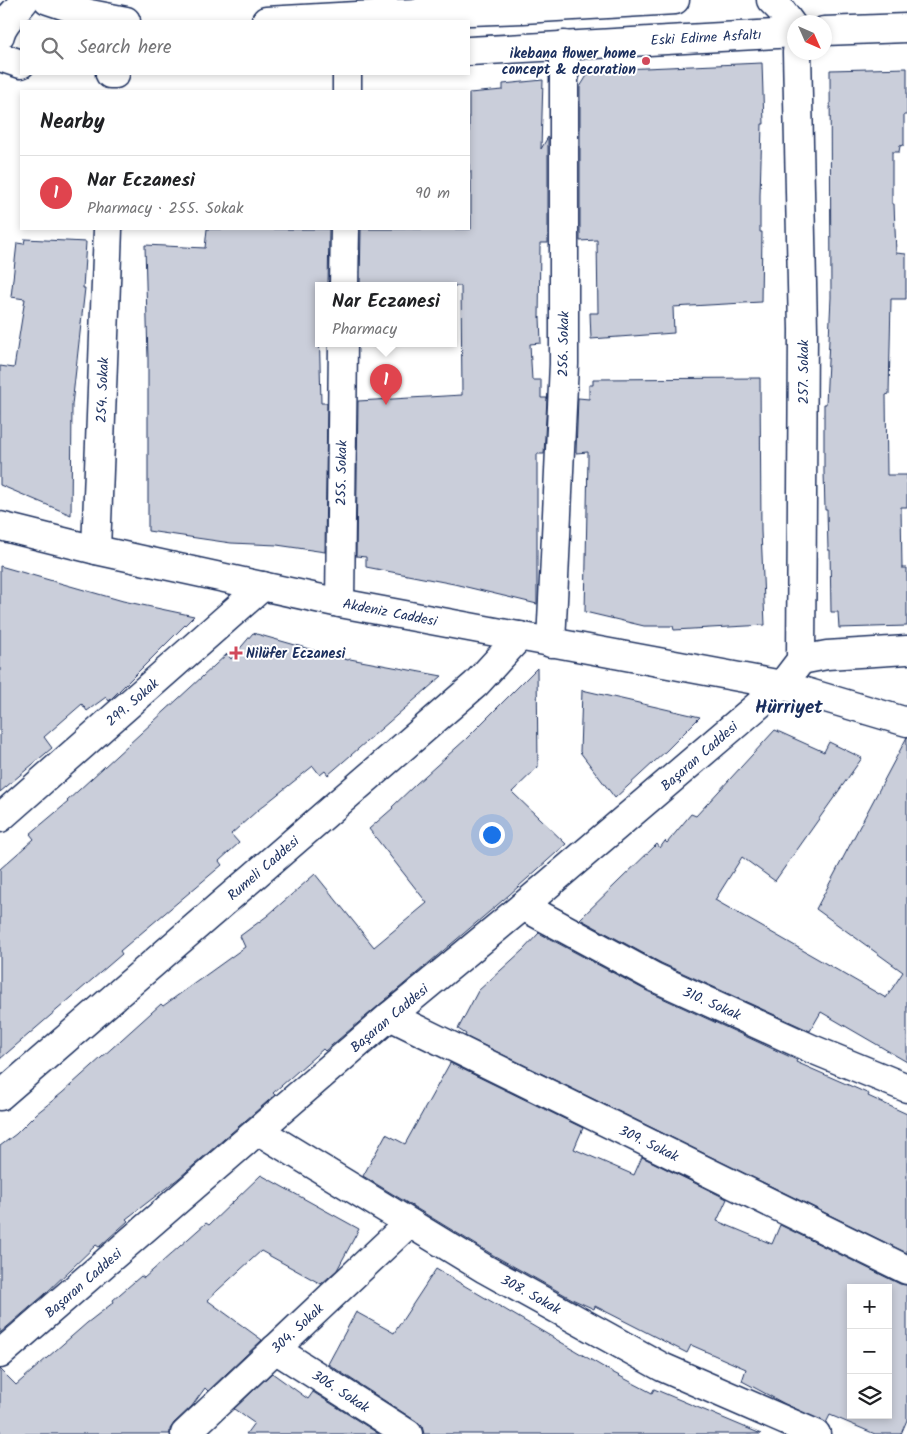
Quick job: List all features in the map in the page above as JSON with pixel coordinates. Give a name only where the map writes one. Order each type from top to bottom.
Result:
[{"type":"street","points":[[0,35],[5,23],[25,0]]},
{"type":"street","points":[[48,0],[90,14],[121,20]]},
{"type":"street","points":[[284,20],[523,10],[675,0]]},
{"type":"street","points":[[771,0],[787,18]]},
{"type":"street","points":[[832,31],[907,28]]},
{"type":"street","name":"Eski Edirne Asfaltı","points":[[470,51],[564,44],[787,33]]},
{"type":"street","name":"256. Sokak","points":[[551,643],[564,364],[564,44]]},
{"type":"street","points":[[0,56],[20,64]]},
{"type":"street","name":"257. Sokak","points":[[797,60],[803,330],[801,660]]},
{"type":"street","points":[[113,90],[114,75]]},
{"type":"street","points":[[347,75],[347,90]]},
{"type":"street","name":"254. Sokak","points":[[96,550],[108,230]]},
{"type":"street","points":[[344,282],[345,230]]},
{"type":"street","name":"255. Sokak","points":[[340,603],[343,347]]},
{"type":"street","name":"Akdeniz Caddesi","points":[[1,527],[96,550],[340,603],[782,685],[907,722]]},
{"type":"street","name":"299. Sokak","points":[[0,818],[263,586]]},
{"type":"street","name":"Rumeli Caddesi","points":[[0,1096],[476,684],[520,636]]},
{"type":"street","points":[[782,685],[801,660],[827,655],[907,650]]},
{"type":"street","name":"Başaran Caddesi","points":[[0,1354],[390,1016],[523,906],[782,685]]},
{"type":"street","name":"310. Sokak","points":[[523,906],[654,977],[812,1049],[907,1088]]},
{"type":"street","name":"309. Sokak","points":[[390,1016],[907,1270]]},
{"type":"street","name":"308. Sokak","points":[[259,1131],[485,1269],[662,1367],[816,1434]]},
{"type":"street","name":"304. Sokak","points":[[185,1434],[409,1223]]},
{"type":"street","name":"306. Sokak","points":[[274,1349],[408,1434]]},
{"type":"building","points":[[762,63],[764,124],[762,124],[760,196],[760,232],[762,232],[761,302],[673,307],[674,333],[591,339],[590,313],[598,313],[597,240],[580,241],[580,87],[588,74],[598,70]]},
{"type":"building","points":[[907,68],[907,115],[904,115],[904,145],[900,146],[899,152],[892,152],[892,204],[894,204],[896,253],[906,254],[906,299],[891,299],[889,394],[886,395],[887,475],[907,475],[907,507],[901,507],[902,568],[907,568],[907,626],[839,628],[838,612],[831,612],[830,550],[828,550],[824,472],[824,404],[826,404],[831,297],[830,70]]},
{"type":"building","points":[[543,80],[541,149],[548,137],[548,243],[540,243],[539,318],[541,343],[530,344],[532,380],[541,380],[541,398],[547,398],[544,454],[537,454],[537,604],[454,584],[366,567],[366,557],[356,556],[358,401],[462,395],[461,286],[457,286],[457,282],[360,282],[361,230],[471,229],[470,93],[503,90],[503,84]]},
{"type":"building","points":[[207,230],[329,230],[328,282],[315,282],[315,347],[320,347],[321,403],[327,403],[325,552],[277,545],[231,543],[148,531],[148,359],[145,245],[205,248]]},
{"type":"building","points":[[25,239],[86,242],[83,288],[85,288],[72,405],[71,515],[0,485],[0,366],[14,368],[25,299],[11,297],[17,243],[24,244]]},
{"type":"building","points":[[760,378],[761,531],[765,625],[674,630],[673,626],[644,626],[585,612],[588,452],[576,453],[578,398],[589,399],[589,385],[593,385],[593,379]]},
{"type":"building","points":[[0,566],[123,601],[194,616],[109,701],[106,697],[87,711],[82,704],[44,737],[52,748],[0,792]]},
{"type":"building","points":[[253,633],[348,660],[442,676],[328,775],[325,771],[320,775],[313,766],[258,810],[231,834],[239,843],[219,861],[222,865],[120,951],[122,954],[0,1059],[0,869],[34,839],[30,834],[68,802],[227,654],[231,659]]},
{"type":"building","points":[[537,668],[538,767],[512,792],[566,844],[509,895],[325,1051],[323,1049],[273,1093],[275,1095],[179,1178],[126,1219],[128,1221],[99,1247],[96,1245],[44,1295],[0,1333],[0,1146],[16,1134],[36,1114],[161,1004],[163,1006],[245,947],[240,936],[267,916],[315,874],[374,947],[427,903],[369,829],[466,739]]},
{"type":"building","points":[[582,690],[700,717],[615,798],[580,752]]},
{"type":"building","points":[[775,730],[824,752],[829,742],[862,758],[775,881],[742,857],[715,900],[886,998],[903,972],[816,909],[907,737],[907,1062],[821,1012],[810,1031],[661,963],[580,919],[657,844],[660,848],[665,841],[667,843],[691,814],[696,816]]},
{"type":"building","points":[[539,933],[647,991],[797,1060],[796,1062],[869,1094],[868,1096],[907,1114],[907,1253],[465,1036],[466,1034],[458,1029],[478,991]]},
{"type":"building","points":[[450,1063],[583,1128],[574,1149],[634,1175],[642,1157],[727,1199],[717,1221],[772,1244],[780,1225],[900,1284],[907,1285],[907,1420],[901,1434],[875,1434],[830,1415],[826,1423],[742,1381],[746,1369],[691,1345],[687,1353],[595,1306],[594,1309],[574,1300],[493,1255],[363,1176],[386,1134],[405,1144]]},
{"type":"building","points":[[261,1175],[359,1229],[337,1270],[321,1284],[261,1251],[207,1300],[262,1340],[208,1391],[205,1388],[192,1406],[174,1423],[170,1429],[170,1434],[0,1434],[0,1369],[16,1385],[114,1302],[113,1300],[141,1276],[144,1278],[206,1223],[209,1225]]},
{"type":"building","points":[[436,1269],[610,1371],[652,1393],[654,1389],[761,1434],[424,1434],[422,1426],[416,1421],[328,1364],[356,1312],[394,1333]]},
{"type":"building","points":[[272,1373],[308,1399],[313,1392],[379,1434],[246,1434],[254,1423],[234,1409]]},
{"type":"place","name":"ikebana flower home concept & decoration","points":[[646,61]]},
{"type":"place","name":"Nar Eczanesi","points":[[386,405]]},
{"type":"place","name":"Nilüfer Eczanesi","points":[[236,653]]},
{"type":"district","name":"Hürriyet","points":[[789,706]]}]
